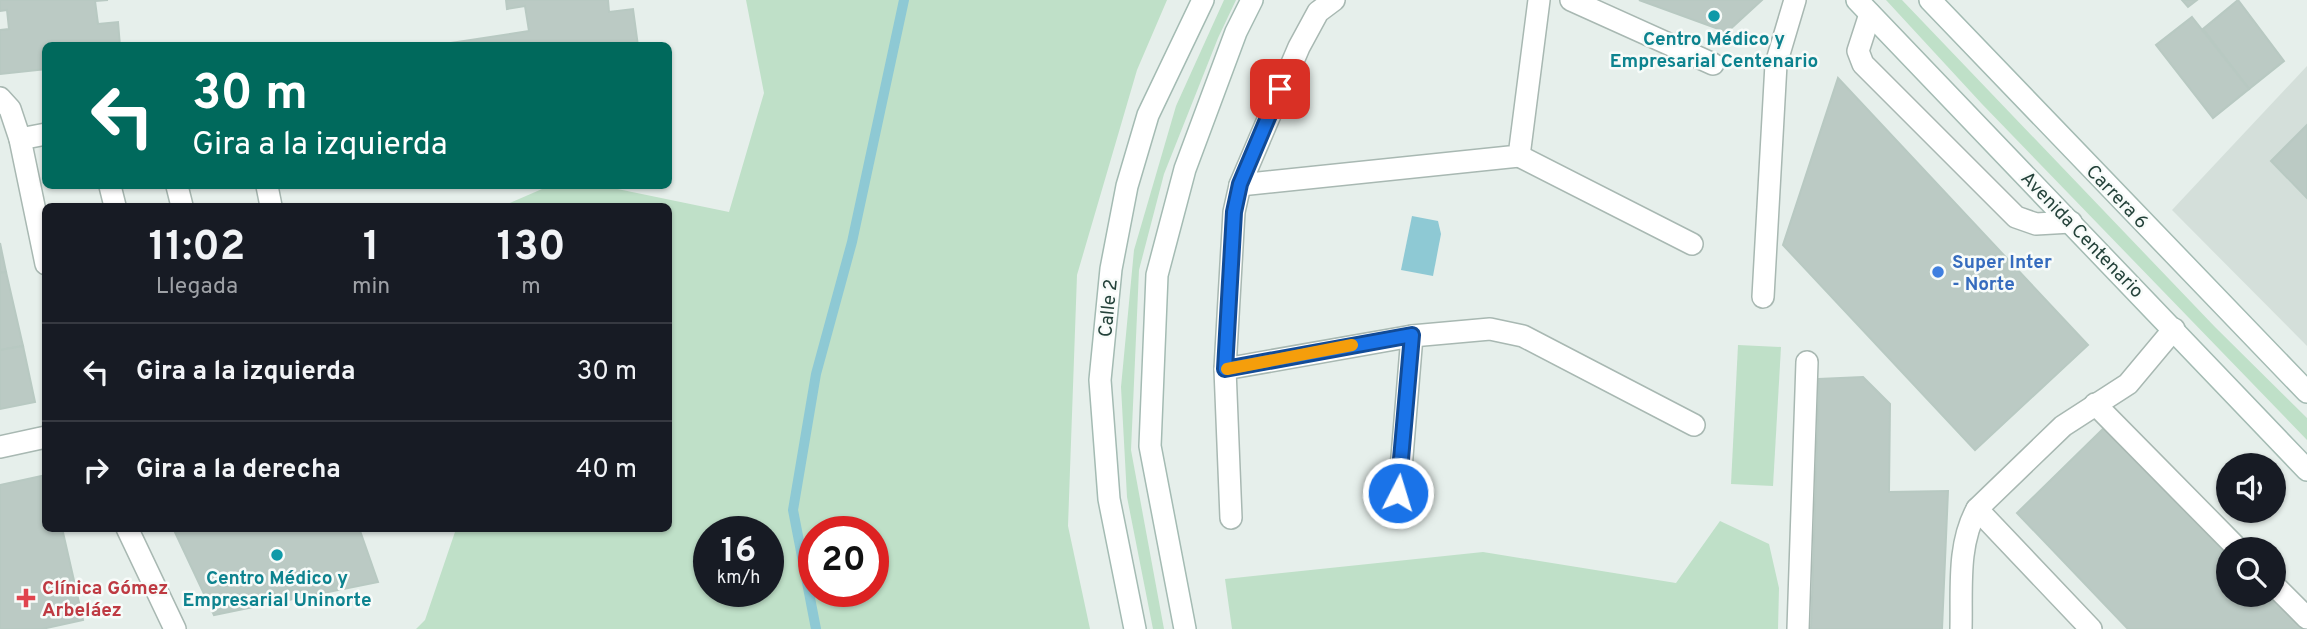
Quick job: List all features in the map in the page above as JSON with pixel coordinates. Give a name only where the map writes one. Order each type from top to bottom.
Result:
[{"type":"main road","name":"Calle 2","points":[[1135,629],[1109,499],[1100,380],[1110,283],[1127,186],[1148,115],[1202,0]]},
{"type":"main road","points":[[1185,629],[1150,446],[1157,275],[1185,169],[1236,32],[1252,0]]},
{"type":"main road","points":[[1231,519],[1225,369],[1234,212],[1240,184],[1299,47],[1318,12],[1334,0]]},
{"type":"main road","points":[[1520,156],[1539,0]]},
{"type":"main road","points":[[1571,0],[1713,64]]},
{"type":"main road","points":[[1763,297],[1776,64],[1796,0]]},
{"type":"main road","name":"Carrera 6","points":[[1930,0],[2307,392]]},
{"type":"main road","points":[[1864,7],[1857,51],[1863,64],[2016,216],[2036,224],[2071,222]]},
{"type":"main road","name":"Avenida Centenario","points":[[1864,7],[2307,470]]},
{"type":"main road","points":[[0,98],[10,110],[20,139],[42,245]]},
{"type":"main road","points":[[20,139],[42,135]]},
{"type":"main road","points":[[1240,184],[1520,156],[1692,244]]},
{"type":"main road","points":[[1225,369],[1412,335],[1490,329],[1524,336],[1694,425]]},
{"type":"main road","points":[[1961,629],[1963,546],[1968,525],[1977,509],[2063,426],[2128,384],[2174,329]]},
{"type":"main road","points":[[1398,493],[1412,335]]},
{"type":"main road","points":[[1798,629],[1807,362]]},
{"type":"main road","points":[[2095,404],[2226,537]]},
{"type":"main road","points":[[0,447],[42,438]]},
{"type":"main road","points":[[1977,509],[2091,629]]},
{"type":"main road","points":[[129,532],[175,629]]},
{"type":"main road","points":[[2286,597],[2307,618]]},
{"type":"shaded area","points":[[2307,66],[2307,346],[2172,210]]},
{"type":"green space","points":[[746,0],[1167,0],[1137,70],[1077,275],[1068,526],[1090,629],[416,629],[425,620],[455,532],[672,532],[672,203],[510,203],[542,189],[618,189],[729,212],[764,93]]},
{"type":"green space","points":[[1224,0],[1236,0],[1218,38],[1164,174],[1139,270],[1131,450],[1164,629],[1153,629],[1127,497],[1121,387],[1134,250],[1176,106]]},
{"type":"green space","points":[[1886,0],[1902,0],[2215,327],[2307,418],[2307,440],[1982,104]]},
{"type":"green space","points":[[1738,345],[1781,347],[1773,486],[1731,484]]},
{"type":"green space","points":[[1720,521],[1769,544],[1779,588],[1778,629],[1232,629],[1225,579],[1483,552],[1676,583]]},
{"type":"water","points":[[1412,216],[1438,221],[1441,234],[1433,276],[1401,270]]},
{"type":"building","points":[[0,0],[108,0],[95,1],[98,24],[118,22],[120,42],[42,42],[42,69],[0,74],[0,30],[9,29],[7,10],[0,11]]},
{"type":"building","points":[[506,0],[608,0],[609,12],[633,9],[637,42],[457,42],[529,31],[525,6],[507,9]]},
{"type":"building","name":"Centro Médico y Empresarial Centenario","points":[[1639,0],[1762,0],[1727,32]]},
{"type":"building","points":[[2182,0],[2197,0],[2188,7]]},
{"type":"building","points":[[2238,0],[2284,61],[2249,89],[2203,29]]},
{"type":"building","points":[[2192,17],[2249,89],[2213,118],[2156,45]]},
{"type":"building","points":[[1838,78],[2088,345],[1975,450],[1783,245]]},
{"type":"building","points":[[2307,125],[2307,198],[2271,161]]},
{"type":"building","points":[[0,243],[6,272],[0,273]]},
{"type":"building","points":[[6,272],[23,346],[0,350],[0,273]]},
{"type":"building","points":[[23,346],[35,402],[0,409],[0,350]]},
{"type":"building","points":[[1863,377],[1890,404],[1889,492],[1948,491],[1942,629],[1811,629],[1819,379]]},
{"type":"building","points":[[2104,428],[2216,538],[2216,607],[2286,606],[2307,623],[2307,629],[2128,629],[2017,513]]},
{"type":"building","points":[[42,476],[42,532],[63,532],[83,620],[42,629],[0,629],[0,485]]},
{"type":"building","name":"Centro Médico y Empresarial Uninorte","points":[[175,532],[360,532],[378,582],[214,615]]},
{"type":"waterway","points":[[816,629],[793,510],[816,374],[852,242],[904,0]]},
{"type":"slow traffic","points":[[1227,369],[1352,345]]},
{"type":"place","name":"Centro Médico y Empresarial Centenario","points":[[1714,16]]},
{"type":"place","name":"Super Inter - Norte","points":[[1938,272]]},
{"type":"place","name":"Centro Médico y Empresarial Uninorte","points":[[277,555]]},
{"type":"place","name":"Clínica Gómez Arbeláez","points":[[26,598]]},
{"type":"route","points":[[1280,89],[1240,184],[1234,212],[1225,369],[1412,335],[1398,493]]}]
